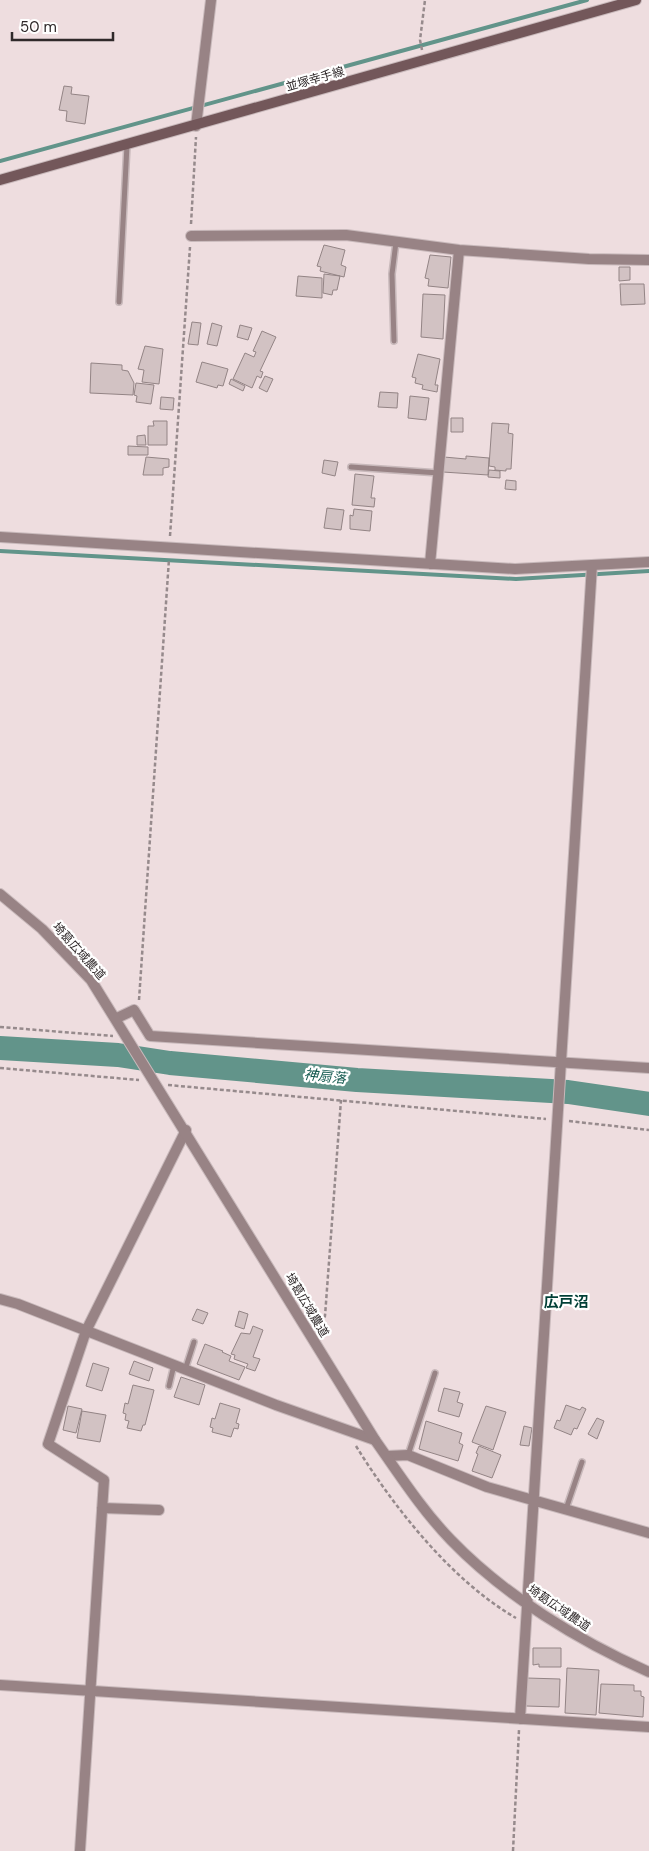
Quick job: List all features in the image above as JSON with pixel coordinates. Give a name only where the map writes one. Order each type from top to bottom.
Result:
[{"type":"main road","name":"並塚幸手線","points":[[0,180],[127,145],[197,121],[424,61],[636,0]]},
{"type":"street","points":[[197,121],[211,0]]},
{"type":"street","points":[[190,236],[346,235],[459,250],[589,259],[649,260]]},
{"type":"street","points":[[430,564],[459,250]]},
{"type":"street","points":[[0,537],[515,569],[649,562]]},
{"type":"street","points":[[520,1720],[592,565]]},
{"type":"street","name":"埼葛広域農道","points":[[0,894],[42,929],[91,980],[117,1018],[375,1440],[450,1540],[483,1570],[568,1631],[617,1658],[649,1672]]},
{"type":"street","points":[[117,1018],[134,1010],[150,1036],[649,1068]]},
{"type":"street","points":[[80,1851],[104,1480],[48,1444],[86,1331],[186,1130]]},
{"type":"street","points":[[0,1300],[18,1304],[276,1405],[375,1440]]},
{"type":"street","points":[[387,1456],[408,1455],[487,1487],[649,1533]]},
{"type":"street","points":[[102,1508],[160,1510]]},
{"type":"street","points":[[0,1686],[649,1727]]},
{"type":"lane","points":[[119,302],[127,145]]},
{"type":"lane","points":[[394,342],[392,274],[396,242]]},
{"type":"lane","points":[[351,467],[438,472]]},
{"type":"lane","points":[[185,1370],[194,1342]]},
{"type":"lane","points":[[169,1386],[174,1366]]},
{"type":"lane","points":[[408,1455],[435,1373]]},
{"type":"lane","points":[[566,1509],[582,1462]]},
{"type":"path","points":[[424,61],[420,40],[425,0]]},
{"type":"path","points":[[134,1010],[141,996],[197,121]]},
{"type":"path","points":[[0,1027],[128,1037]]},
{"type":"path","points":[[0,1068],[158,1085],[171,1084],[649,1130]]},
{"type":"path","points":[[317,1344],[325,1316],[340,1100]]},
{"type":"path","points":[[345,1428],[397,1505],[445,1560],[487,1598],[525,1624]]},
{"type":"path","points":[[513,1851],[520,1720]]},
{"type":"building","points":[[64,86],[72,87],[71,94],[89,96],[85,124],[66,121],[67,111],[59,110]]},
{"type":"building","points":[[324,245],[345,250],[341,265],[346,267],[344,277],[320,271],[321,267],[317,266]]},
{"type":"building","points":[[430,255],[451,257],[448,288],[428,286],[429,279],[425,278]]},
{"type":"building","points":[[619,267],[630,267],[630,280],[619,281]]},
{"type":"building","points":[[324,274],[340,276],[337,290],[333,290],[332,295],[323,293]]},
{"type":"building","points":[[298,276],[322,278],[322,298],[296,296]]},
{"type":"building","points":[[620,284],[644,284],[645,304],[621,305]]},
{"type":"building","points":[[423,294],[445,295],[443,339],[421,337]]},
{"type":"building","points":[[192,322],[201,323],[198,345],[188,344]]},
{"type":"building","points":[[212,323],[222,326],[217,346],[207,344]]},
{"type":"building","points":[[240,325],[252,328],[248,340],[237,337]]},
{"type":"building","points":[[262,331],[276,337],[260,371],[263,372],[261,378],[257,376],[252,388],[233,379],[245,353],[254,357],[256,352],[253,351]]},
{"type":"building","points":[[145,346],[163,349],[159,384],[142,382],[144,370],[138,369]]},
{"type":"building","points":[[418,354],[440,359],[435,385],[438,385],[437,392],[422,389],[423,385],[415,383],[416,378],[412,377]]},
{"type":"building","points":[[202,362],[228,369],[223,386],[218,385],[217,388],[196,382]]},
{"type":"building","points":[[91,363],[122,365],[122,370],[128,371],[134,383],[133,395],[90,393]]},
{"type":"building","points":[[265,376],[273,379],[267,392],[259,388]]},
{"type":"building","points":[[231,379],[245,386],[243,391],[229,384]]},
{"type":"building","points":[[136,383],[154,385],[151,404],[136,402],[137,396],[134,395]]},
{"type":"building","points":[[380,392],[398,393],[397,408],[378,407]]},
{"type":"building","points":[[410,396],[429,398],[426,420],[408,418]]},
{"type":"building","points":[[161,397],[174,398],[173,410],[160,409]]},
{"type":"building","points":[[451,418],[463,418],[463,432],[451,432]]},
{"type":"building","points":[[153,421],[167,421],[167,445],[148,445],[148,426],[154,426]]},
{"type":"building","points":[[492,423],[509,424],[508,433],[513,434],[511,469],[506,469],[506,471],[495,470],[495,467],[489,466]]},
{"type":"building","points":[[145,435],[146,445],[137,445],[137,436]]},
{"type":"building","points":[[128,446],[148,447],[148,455],[128,455]]},
{"type":"building","points":[[466,456],[489,458],[488,475],[443,472],[444,457],[466,459]]},
{"type":"building","points":[[146,457],[169,459],[169,467],[163,468],[163,475],[143,475]]},
{"type":"building","points":[[324,460],[338,462],[335,476],[322,473]]},
{"type":"building","points":[[489,470],[500,471],[500,478],[488,477]]},
{"type":"building","points":[[355,474],[374,476],[371,498],[375,498],[374,507],[352,505]]},
{"type":"building","points":[[506,480],[516,481],[516,490],[505,489]]},
{"type":"building","points":[[327,508],[344,510],[341,530],[324,528]]},
{"type":"building","points":[[354,509],[372,511],[370,531],[350,529],[350,515],[353,516]]},
{"type":"building","points":[[197,1309],[208,1313],[203,1324],[192,1320]]},
{"type":"building","points":[[239,1311],[248,1314],[244,1329],[235,1326]]},
{"type":"building","points":[[253,1326],[263,1330],[253,1357],[260,1359],[255,1371],[246,1368],[248,1364],[234,1359],[235,1355],[231,1354],[241,1333],[250,1334]]},
{"type":"building","points":[[205,1344],[223,1351],[231,1356],[229,1361],[245,1367],[239,1380],[197,1364]]},
{"type":"building","points":[[134,1361],[153,1368],[149,1381],[129,1374]]},
{"type":"building","points":[[93,1363],[109,1368],[102,1391],[86,1386]]},
{"type":"building","points":[[181,1377],[205,1385],[199,1405],[174,1397]]},
{"type":"building","points":[[133,1385],[154,1390],[145,1425],[143,1425],[141,1431],[127,1428],[129,1421],[125,1420],[126,1414],[123,1413],[125,1403],[128,1404]]},
{"type":"building","points":[[444,1388],[460,1392],[457,1402],[463,1404],[459,1417],[438,1411]]},
{"type":"building","points":[[220,1403],[240,1409],[236,1423],[239,1424],[238,1429],[234,1428],[231,1437],[212,1432],[213,1428],[210,1427],[212,1418],[215,1419]]},
{"type":"building","points":[[566,1405],[580,1410],[582,1407],[586,1409],[577,1429],[574,1428],[571,1435],[554,1428],[557,1420],[560,1421]]},
{"type":"building","points":[[68,1406],[82,1409],[76,1433],[63,1430]]},
{"type":"building","points":[[486,1406],[506,1412],[493,1450],[472,1442]]},
{"type":"building","points":[[82,1411],[106,1415],[100,1442],[77,1438]]},
{"type":"building","points":[[597,1418],[604,1421],[597,1439],[588,1434]]},
{"type":"building","points":[[426,1421],[462,1433],[459,1443],[463,1445],[458,1461],[419,1449]]},
{"type":"building","points":[[524,1426],[532,1428],[529,1446],[520,1445]]},
{"type":"building","points":[[479,1446],[501,1455],[492,1478],[472,1471]]},
{"type":"building","points":[[533,1648],[561,1648],[561,1667],[539,1667],[539,1664],[533,1665]]},
{"type":"building","points":[[567,1668],[599,1670],[596,1715],[565,1713]]},
{"type":"building","points":[[527,1678],[560,1679],[559,1707],[526,1706]]},
{"type":"building","points":[[601,1684],[634,1685],[634,1691],[641,1691],[641,1696],[644,1697],[643,1717],[599,1713]]},
{"type":"waterway","points":[[0,161],[587,0]]},
{"type":"waterway","points":[[0,551],[516,579],[649,571]]},
{"type":"waterway","name":"神扇落","points":[[0,1048],[118,1055],[170,1063],[357,1080],[568,1092],[649,1104]]},
{"type":"district","name":"広戸沼","points":[[566,1302]]}]
